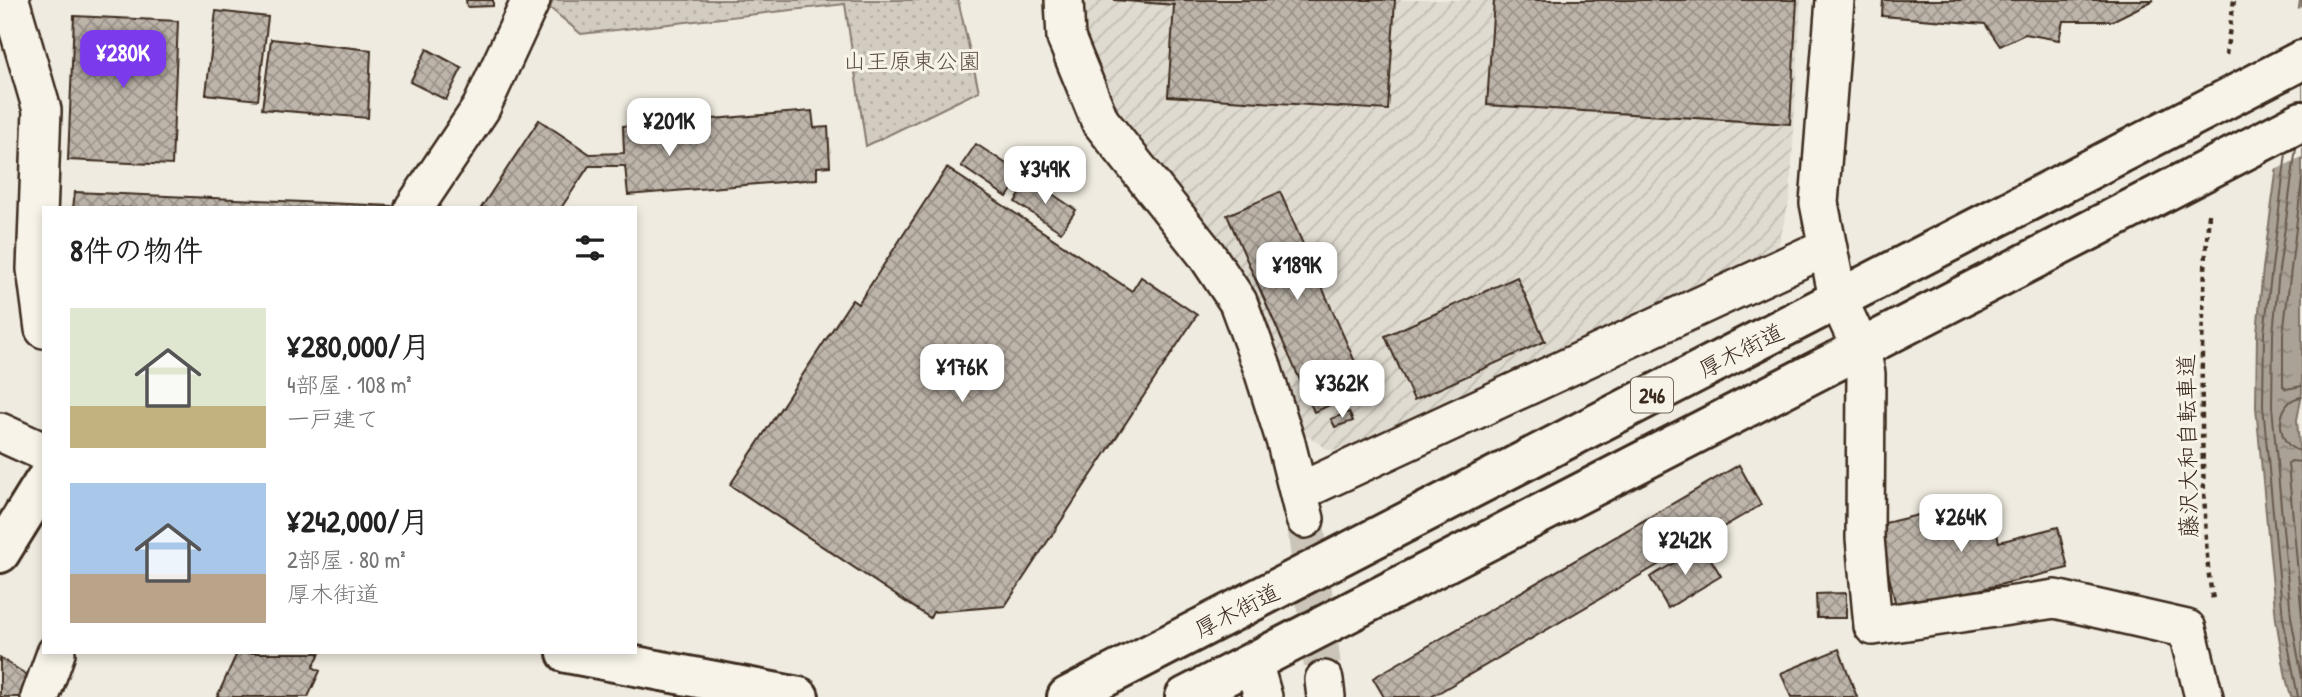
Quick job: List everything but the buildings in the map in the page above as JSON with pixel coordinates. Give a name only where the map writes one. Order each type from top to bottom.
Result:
[{"type":"highway","name":"厚木街道","points":[[1067,697],[1838,299],[2230,81],[2302,60]]},
{"type":"highway","name":"246","points":[[1185,697],[1258,679],[1861,349],[2302,121]]},
{"type":"highway","points":[[0,553],[42,485]]},
{"type":"highway","points":[[572,654],[799,697]]},
{"type":"highway","points":[[679,676],[718,697]]},
{"type":"street","points":[[10,0],[42,110],[36,269],[42,314]]},
{"type":"street","points":[[415,206],[481,108],[531,0]]},
{"type":"street","points":[[1063,0],[1066,38],[1100,121],[1206,254],[1238,302],[1262,367],[1302,506],[1827,247]]},
{"type":"street","points":[[1835,0],[1819,203],[1838,299],[1861,349],[1866,374],[1865,538],[1873,626],[2055,599],[2187,629],[2204,697]]},
{"type":"street","points":[[0,432],[42,451]]},
{"type":"street","points":[[40,697],[56,654]]},
{"type":"path","points":[[2230,81],[2234,0]]},
{"type":"path","name":"藤沢大和自転車道","points":[[2210,205],[2203,282],[2202,438],[2208,579],[2214,606]]},
{"type":"shaded area","points":[[1078,0],[1801,0],[1790,198],[1778,247],[1748,279],[1350,451],[1328,450],[1294,426],[1101,85],[1083,36]]},
{"type":"green space","name":"山王原東公園","points":[[553,0],[958,0],[979,91],[866,146],[845,4],[581,34],[550,8]]},
{"type":"water","points":[[2300,0],[2302,393],[2297,420],[2302,483],[2302,697],[2291,697],[2276,619],[2256,407],[2257,333],[2263,268]]},
{"type":"pier","points":[[2302,7],[2302,157],[2273,171],[2295,10]]},
{"type":"tunnel","points":[[1305,519],[1324,680]]}]
